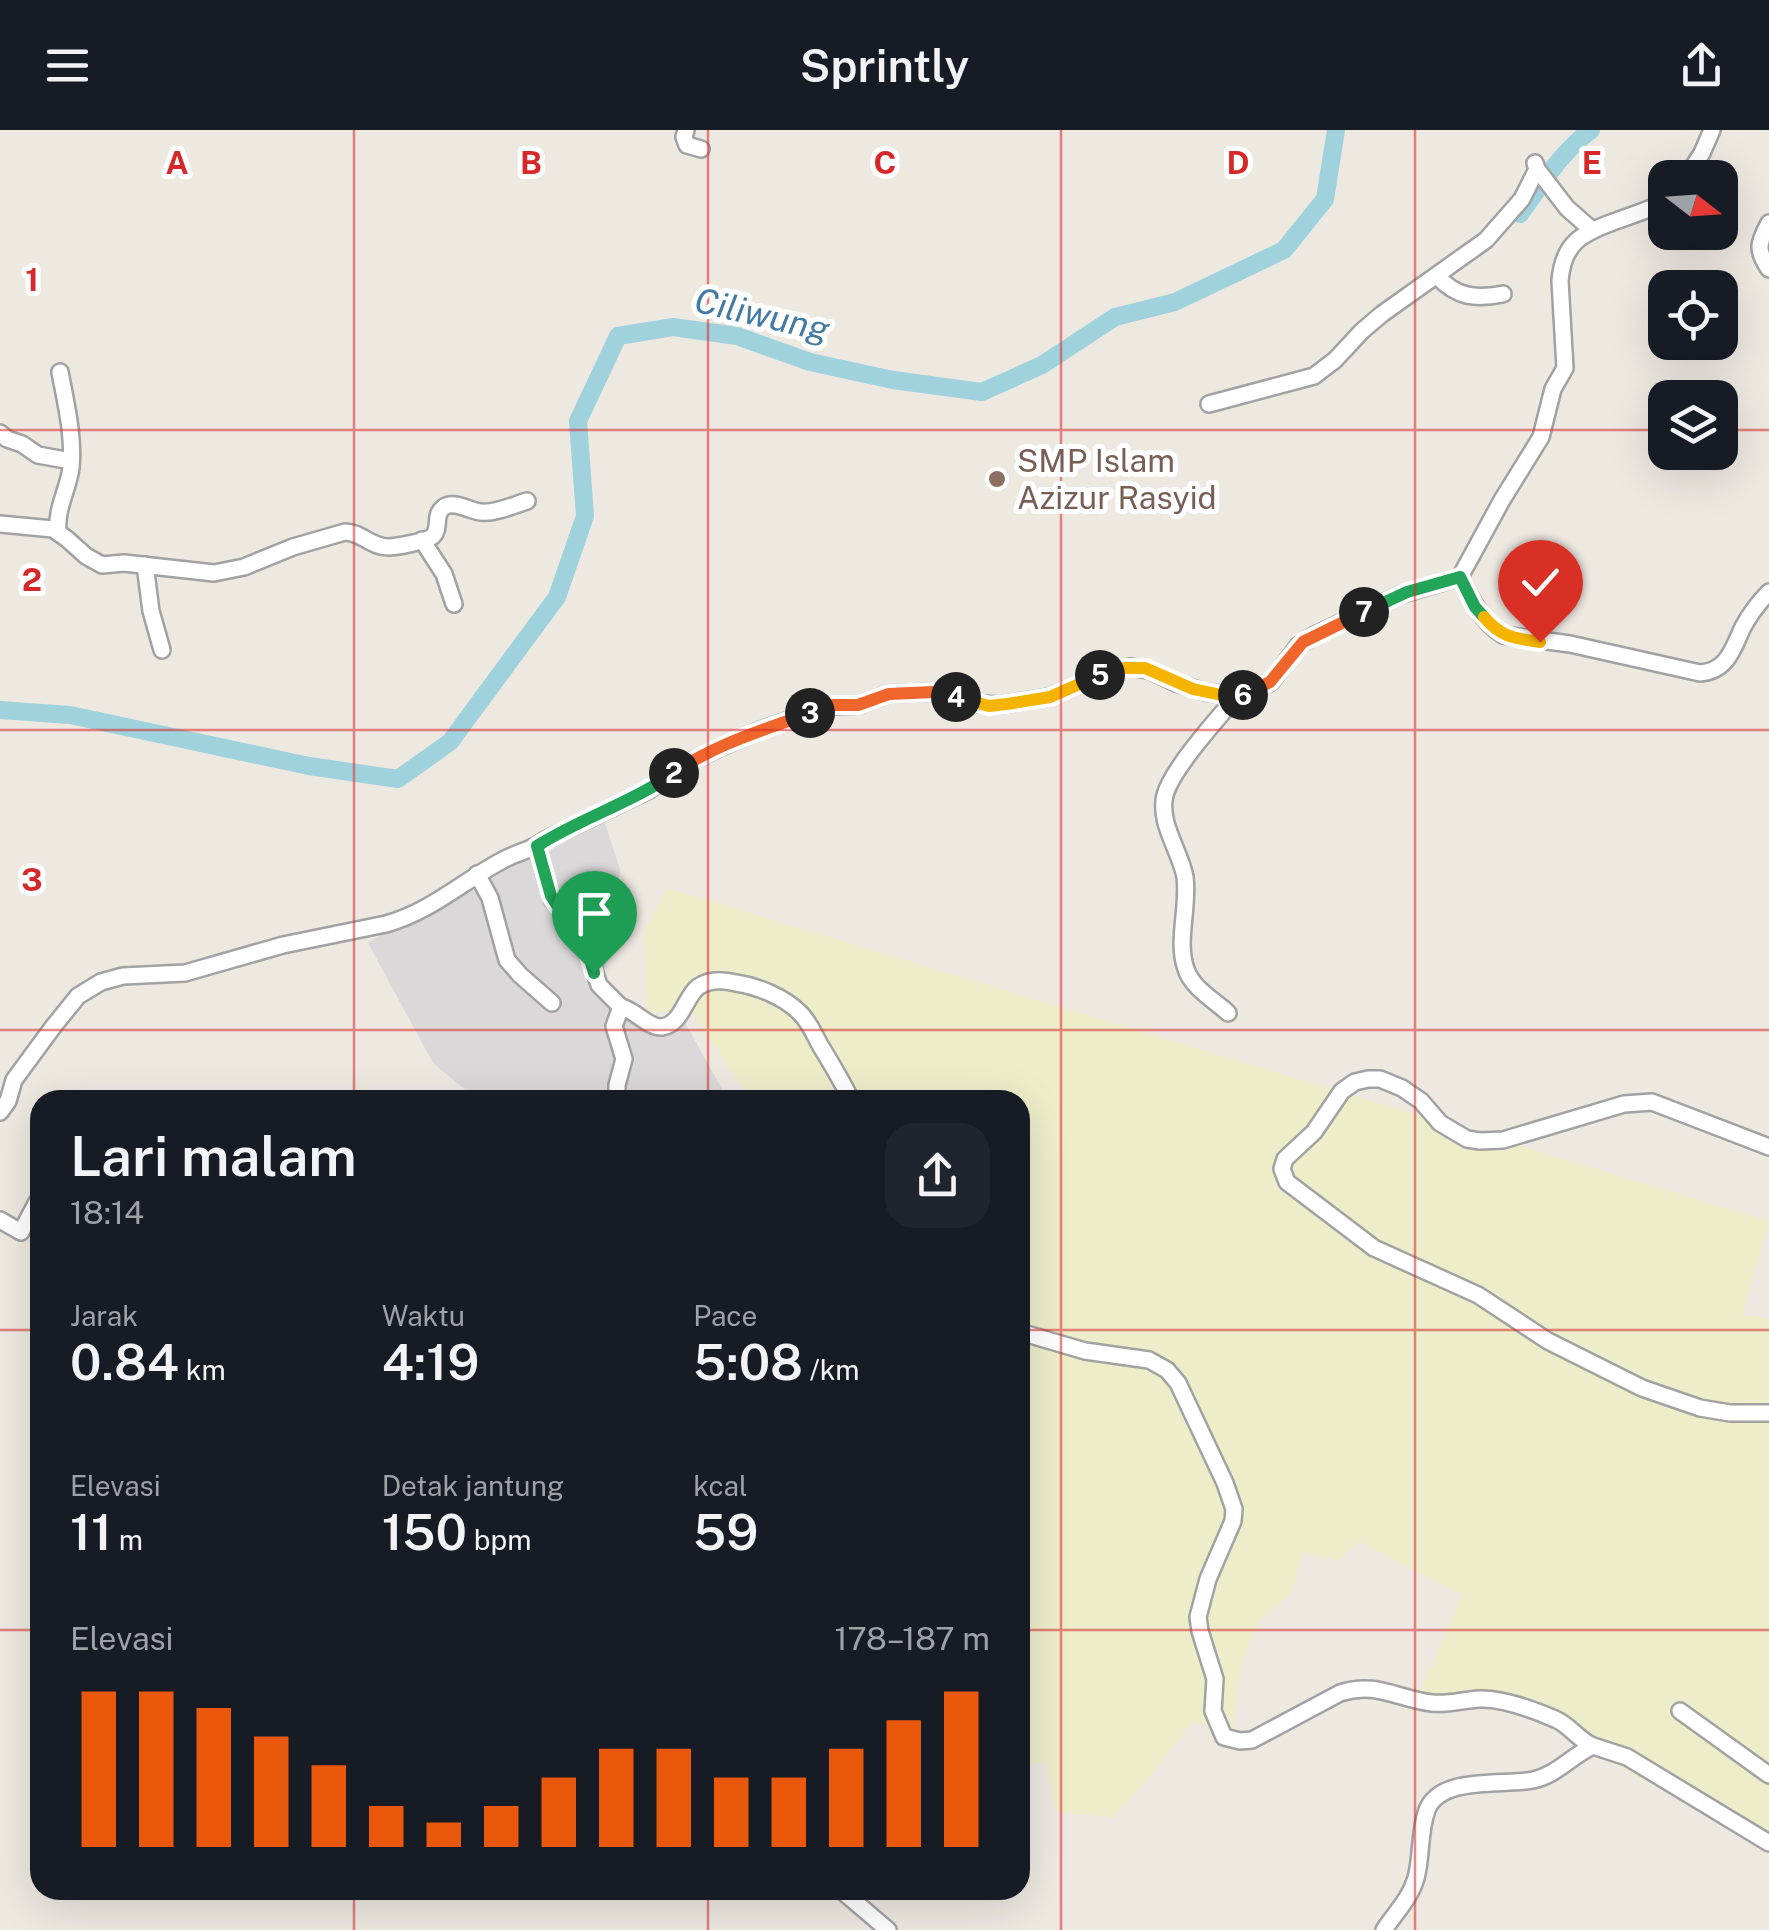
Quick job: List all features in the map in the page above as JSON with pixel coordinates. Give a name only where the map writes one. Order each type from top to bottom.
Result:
[{"type":"street","points":[[686,130],[687,146],[702,149]]},
{"type":"street","points":[[1698,160],[1712,130]]},
{"type":"street","points":[[1208,404],[1314,376],[1382,314],[1441,280],[1486,240],[1522,199],[1539,171],[1567,208],[1592,230]]},
{"type":"street","points":[[1228,1013],[1192,981],[1185,966],[1182,944],[1186,884],[1166,823],[1164,802],[1168,787],[1237,696],[1270,682],[1298,646],[1400,595],[1460,577],[1541,436],[1553,389],[1565,368],[1560,270],[1573,243],[1580,235],[1648,209]]},
{"type":"street","points":[[1769,223],[1760,243],[1769,270]]},
{"type":"street","points":[[1441,280],[1469,297],[1503,294]]},
{"type":"street","points":[[58,531],[58,510],[69,478],[72,438],[60,372]]},
{"type":"street","points":[[0,433],[38,456],[71,461]]},
{"type":"street","points":[[0,524],[42,526],[58,531],[97,563],[229,572],[293,547],[349,532],[382,547],[403,546],[434,534],[438,515],[446,506],[452,504],[482,513],[527,501]]},
{"type":"street","points":[[422,540],[444,574],[454,604]]},
{"type":"street","points":[[145,564],[151,611],[162,650]]},
{"type":"street","points":[[1460,577],[1475,607],[1503,635],[1570,644],[1700,673],[1710,672],[1728,658],[1746,621],[1769,592]]},
{"type":"street","points":[[0,1112],[14,1080],[57,1021],[78,996],[101,982],[123,976],[185,973],[251,952],[392,922],[429,906],[516,853],[649,790],[720,747],[829,706],[858,705],[889,694],[934,692],[1000,705],[1050,697],[1130,667],[1150,670],[1193,689],[1237,696]]},
{"type":"street","points":[[537,846],[551,896],[578,921],[599,986],[622,1007],[636,1012],[651,1025],[663,1027],[675,1020],[702,984],[723,981],[751,987],[782,1000],[802,1014],[846,1090]]},
{"type":"street","points":[[477,874],[490,898],[507,960],[552,1004]]},
{"type":"street","points":[[616,1090],[624,1059],[614,1026],[622,1007]]},
{"type":"street","points":[[1769,1147],[1652,1102],[1624,1104],[1503,1140],[1480,1142],[1466,1139],[1440,1123],[1421,1101],[1402,1088],[1368,1078],[1342,1091],[1314,1132],[1285,1159],[1282,1169],[1288,1182],[1365,1242],[1478,1295],[1548,1341],[1674,1400],[1730,1413],[1769,1413]]},
{"type":"street","points":[[0,1220],[21,1232],[30,1215]]},
{"type":"street","points":[[1030,1335],[1084,1350],[1149,1360],[1167,1370],[1178,1383],[1234,1509],[1198,1617],[1215,1679],[1214,1717],[1224,1737],[1252,1740],[1340,1693],[1359,1688],[1438,1704],[1495,1700],[1556,1719],[1584,1743],[1626,1757],[1769,1843]]},
{"type":"street","points":[[1680,1712],[1769,1774]]},
{"type":"street","points":[[1384,1930],[1412,1890],[1427,1809],[1436,1798],[1462,1786],[1542,1778],[1592,1746]]},
{"type":"street","points":[[853,1900],[888,1930]]},
{"type":"shaded area","points":[[602,814],[620,869],[601,986],[647,1021],[682,1017],[722,1090],[465,1090],[433,1063],[368,943],[479,871]]},
{"type":"green space","points":[[667,888],[1769,1221],[1742,1316],[1769,1318],[1769,1852],[1581,1744],[1558,1718],[1496,1694],[1418,1697],[1462,1595],[1358,1541],[1339,1561],[1303,1553],[1291,1594],[1258,1622],[1241,1665],[1233,1729],[1192,1723],[1114,1817],[1056,1812],[1046,1761],[1030,1765],[1030,1090],[744,1090],[692,1012],[647,1012],[644,931]]},
{"type":"waterway","name":"Ciliwung","points":[[0,710],[70,715],[309,766],[398,779],[450,742],[557,597],[585,516],[578,421],[618,336],[673,327],[737,336],[810,362],[893,380],[982,392],[1042,365],[1115,317],[1175,302],[1284,250],[1325,199],[1336,130]]},
{"type":"waterway","points":[[1520,214],[1560,159],[1591,130]]},
{"type":"place","name":"SMP Islam Azizur Rasyid","points":[[997,479]]},
{"type":"route","points":[[594,973],[580,924],[551,896],[537,846],[649,790],[720,747],[822,708],[858,705],[889,694],[934,692],[989,706],[1000,705],[1050,697],[1130,667],[1145,668],[1193,689],[1237,696],[1270,682],[1298,646],[1314,635],[1390,598],[1460,577],[1475,607],[1496,631],[1540,642]]}]
